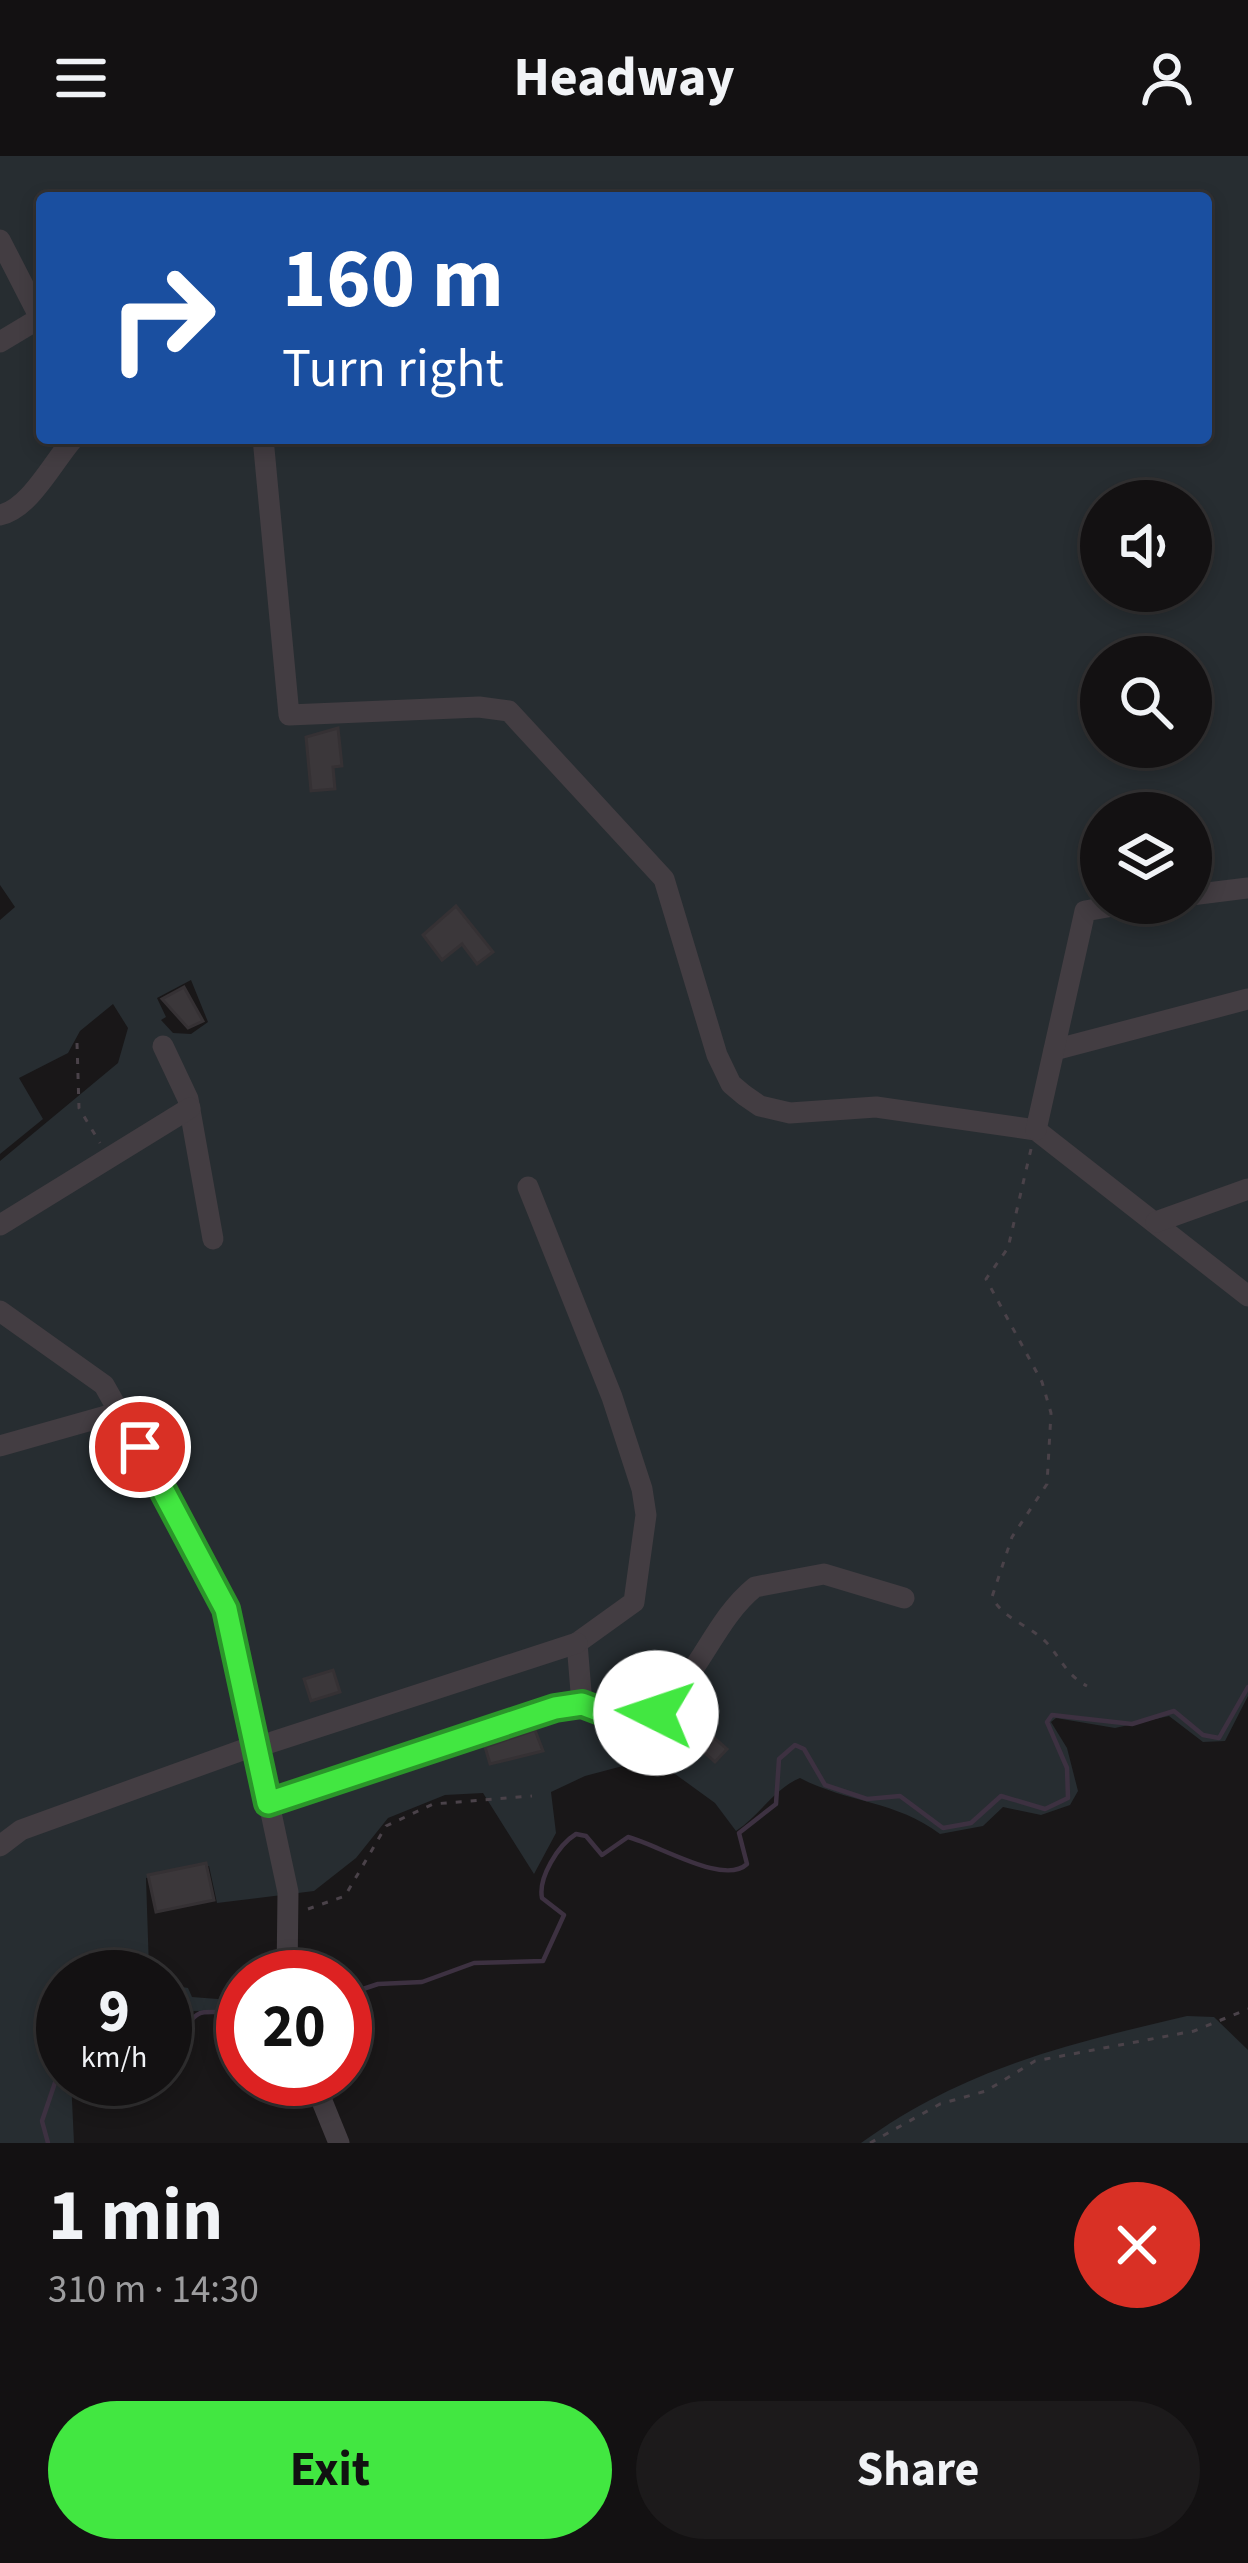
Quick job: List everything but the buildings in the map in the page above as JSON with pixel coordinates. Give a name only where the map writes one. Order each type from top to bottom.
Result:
[{"type":"street","points":[[0,240],[36,310]]},
{"type":"street","points":[[0,342],[36,320]]},
{"type":"street","points":[[0,515],[20,502],[69,444]]},
{"type":"street","points":[[264,444],[289,716],[497,707],[520,718],[555,767],[664,879],[723,1072],[760,1106],[790,1113],[876,1107],[1036,1130],[1248,1296]]},
{"type":"street","points":[[1212,892],[1248,888]]},
{"type":"street","points":[[1036,1130],[1082,924]]},
{"type":"street","points":[[1054,1050],[1248,999]]},
{"type":"street","points":[[163,1046],[190,1108],[213,1239]]},
{"type":"street","points":[[0,1225],[190,1108]]},
{"type":"street","points":[[0,1846],[21,1830],[256,1746],[577,1643],[634,1602],[646,1515],[612,1397],[528,1187]]},
{"type":"street","points":[[1156,1222],[1248,1189]]},
{"type":"street","points":[[0,1311],[91,1374],[120,1412],[216,1584],[268,1803],[288,1910],[287,1950]]},
{"type":"street","points":[[0,1445],[120,1412]]},
{"type":"street","points":[[268,1803],[485,1729],[582,1704],[632,1723],[667,1705],[755,1587],[824,1574],[904,1598]]},
{"type":"street","points":[[577,1643],[582,1704]]},
{"type":"street","points":[[325,2106],[339,2143]]},
{"type":"path","points":[[77,1043],[79,1108],[109,1158]]},
{"type":"path","points":[[1036,1130],[1008,1248],[986,1279],[1047,1393],[1048,1474],[1042,1494],[1012,1537],[992,1597],[1007,1617],[1046,1643],[1070,1676],[1087,1686]]},
{"type":"path","points":[[288,1910],[322,1907],[345,1896],[386,1826],[433,1804],[532,1796]]},
{"type":"path","points":[[870,2143],[940,2104],[986,2091],[1034,2060],[1194,2031],[1248,2009]]},
{"type":"shaded area","points":[[0,156],[1248,156],[1248,1696],[1225,1741],[1203,1742],[1169,1716],[1115,1728],[1056,1718],[1051,1722],[1067,1748],[1078,1791],[1070,1805],[1041,1815],[1003,1807],[983,1826],[940,1834],[907,1815],[800,1778],[736,1831],[715,1803],[653,1758],[585,1776],[551,1792],[556,1833],[534,1874],[483,1793],[445,1795],[388,1818],[356,1858],[314,1891],[217,1903],[209,1866],[146,1878],[148,1950],[36,1950],[36,2106],[72,2106],[74,2143],[0,2143],[0,1161],[118,1063],[128,1028],[113,1004],[80,1031],[68,1053],[19,1078],[43,1119],[0,1154],[0,920],[15,907],[0,885]],"holes":[[[191,980],[208,1022],[191,1034],[173,1033],[161,1020],[166,1017],[157,998]]]},
{"type":"shaded area","points":[[192,1997],[216,1999],[216,2011],[194,2011]]},
{"type":"shaded area","points":[[1187,2016],[1214,2017],[1248,2050],[1248,2143],[861,2143],[938,2096],[1017,2062]]},
{"type":"waterway","points":[[372,1986],[422,1982],[474,1963],[543,1961],[564,1915],[542,1898],[543,1881],[556,1854],[576,1834],[586,1836],[602,1855],[628,1837],[707,1867],[737,1869],[747,1864],[739,1833],[776,1804],[779,1759],[795,1745],[804,1749],[825,1785],[867,1799],[900,1796],[943,1828],[971,1823],[1001,1796],[1045,1809],[1068,1798],[1067,1768],[1047,1722],[1052,1715],[1132,1724],[1174,1711],[1203,1735],[1219,1738],[1248,1687]]},
{"type":"waterway","points":[[192,2019],[202,2013],[216,2013]]},
{"type":"waterway","points":[[47,2106],[42,2121],[48,2143]]},
{"type":"route","points":[[140,1447],[226,1609],[268,1803],[555,1708],[582,1704],[632,1723],[656,1713]]}]
